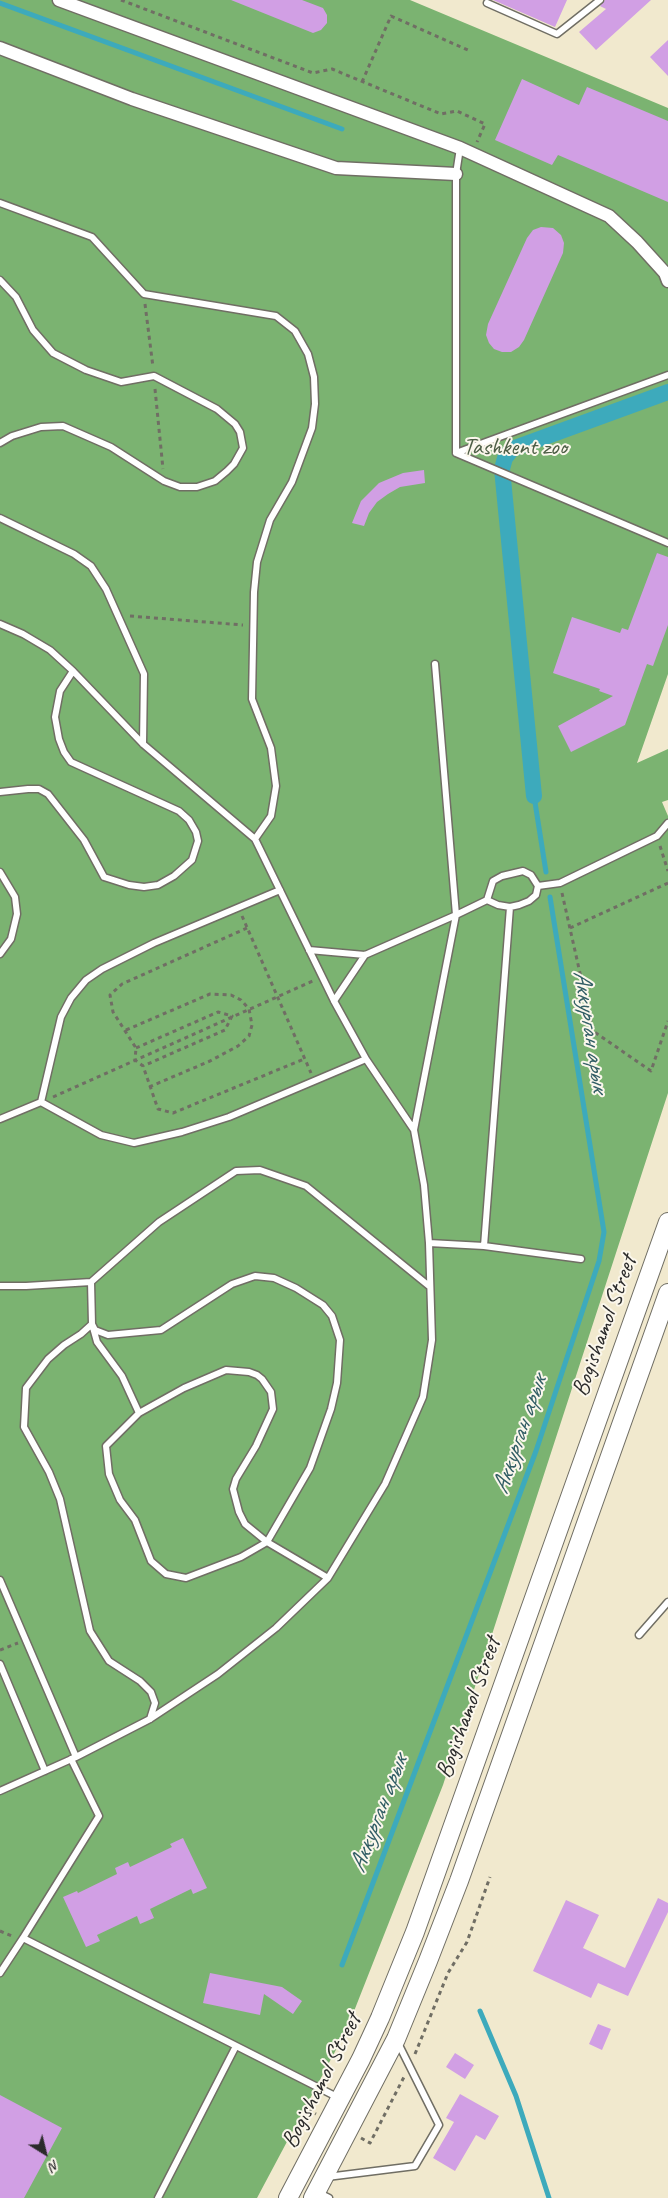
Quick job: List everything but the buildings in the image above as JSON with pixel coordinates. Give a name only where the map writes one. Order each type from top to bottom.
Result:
[{"type":"main road","name":"Bogishamol Street","points":[[288,2198],[341,2099],[380,2018],[415,1932],[668,1222]]},
{"type":"main road","name":"Bogishamol Street","points":[[320,2191],[396,2039],[459,1881],[668,1293]]},
{"type":"main road","points":[[610,1384],[617,1380],[624,1381],[629,1385],[632,1392]]},
{"type":"main road","points":[[484,1736],[488,1744],[494,1749],[502,1748],[508,1744]]},
{"type":"main road","points":[[341,2099],[360,2108]]},
{"type":"street","points":[[59,0],[466,151],[609,216],[637,242],[665,273],[668,281]]},
{"type":"street","points":[[0,48],[132,99],[336,168],[456,174]]},
{"type":"lane","points":[[487,3],[557,34],[600,0]]},
{"type":"lane","points":[[456,453],[456,174],[466,151]]},
{"type":"lane","points":[[0,203],[92,237],[144,294],[276,316],[295,331],[302,342],[314,377],[315,404],[312,428],[292,482],[270,520],[256,569],[252,699],[271,748],[276,786],[271,816],[255,839]]},
{"type":"lane","points":[[0,280],[16,297],[33,330],[53,353],[86,370],[121,382],[154,376],[217,409],[240,432],[243,448],[234,464],[215,481],[197,487],[180,487],[164,481],[111,447],[63,426],[41,427],[12,436],[0,443]]},
{"type":"lane","points":[[456,453],[668,375]]},
{"type":"lane","points":[[456,453],[668,543]]},
{"type":"lane","points":[[0,518],[74,554],[91,566],[119,616],[144,674],[143,744]]},
{"type":"lane","points":[[0,624],[23,634],[50,650],[73,671],[143,744],[255,839],[334,1001],[366,1059],[414,1130]]},
{"type":"lane","points":[[0,1791],[74,1758],[150,1719],[218,1674],[276,1628],[328,1578],[385,1484],[423,1397],[432,1340],[429,1243],[424,1184],[414,1130],[456,916],[435,664]]},
{"type":"lane","points":[[0,792],[28,789],[39,790],[48,794],[84,840],[104,877],[129,885],[144,887],[158,884],[174,876],[192,860],[198,842],[196,832],[189,820],[179,811],[71,762],[64,752],[59,739],[55,717],[60,691],[73,671]]},
{"type":"lane","points":[[538,886],[560,883],[657,836],[668,823]]},
{"type":"lane","points":[[0,872],[15,897],[17,914],[11,939],[0,954]]},
{"type":"lane","points":[[309,950],[365,955],[456,916],[487,900],[493,881],[502,876],[523,872],[530,874],[538,886],[536,894],[529,901],[510,907],[498,905],[487,900]]},
{"type":"lane","points":[[41,1102],[61,1017],[71,998],[86,980],[102,969],[154,943],[280,890]]},
{"type":"lane","points":[[484,1246],[510,907]]},
{"type":"lane","points":[[334,1001],[365,955]]},
{"type":"lane","points":[[41,1102],[101,1135],[134,1142],[159,1138],[229,1117],[366,1059]]},
{"type":"lane","points":[[0,1119],[41,1102]]},
{"type":"lane","points":[[0,1286],[91,1282],[158,1222],[236,1171],[260,1170],[306,1186],[430,1286]]},
{"type":"lane","points":[[429,1243],[484,1246],[581,1259]]},
{"type":"lane","points":[[92,1324],[95,1330],[108,1335],[161,1330],[232,1284],[255,1276],[274,1278],[296,1288],[319,1301],[328,1310],[338,1332],[340,1348],[337,1382],[331,1409],[310,1468],[266,1542],[241,1557],[186,1578],[166,1574],[151,1560],[134,1520],[120,1500],[108,1474],[106,1446],[139,1413],[166,1396],[226,1370],[250,1372],[262,1379],[271,1392],[273,1409],[256,1446],[236,1479],[234,1489],[239,1512],[245,1524],[266,1542],[328,1578]]},
{"type":"lane","points":[[91,1282],[92,1324],[97,1342],[122,1376],[139,1413]]},
{"type":"lane","points":[[92,1324],[48,1359],[37,1371],[26,1388],[24,1427],[49,1472],[60,1499],[90,1631],[109,1661],[140,1681],[151,1692],[154,1703],[150,1719]]},
{"type":"lane","points":[[0,1580],[99,1816],[0,1973]]},
{"type":"lane","points":[[639,1635],[668,1602]]},
{"type":"lane","points":[[0,1664],[45,1771]]},
{"type":"lane","points":[[23,1938],[341,2099]]},
{"type":"lane","points":[[320,2191],[414,2166],[439,2125],[396,2039]]},
{"type":"lane","points":[[158,2198],[236,2046]]},
{"type":"path","points":[[121,0],[313,73],[332,69],[440,114],[457,111],[484,124],[466,151]]},
{"type":"path","points":[[362,82],[391,16],[470,50]]},
{"type":"path","points":[[119,616],[253,626]]},
{"type":"path","points":[[657,836],[668,871]]},
{"type":"path","points":[[560,883],[593,1031],[651,1071],[668,1021]]},
{"type":"path","points":[[570,928],[668,883]]},
{"type":"path","points":[[239,908],[276,997],[315,1082]]},
{"type":"path","points":[[135,1060],[136,1048],[113,1012],[110,995],[122,984],[247,928]]},
{"type":"path","points":[[41,1102],[322,977]]},
{"type":"path","points":[[126,1030],[210,994],[232,995],[241,1000],[249,1009],[252,1025],[249,1036],[238,1046],[210,1061],[149,1087]]},
{"type":"path","points":[[136,1048],[218,1012],[232,1016]]},
{"type":"path","points":[[143,1066],[225,1030],[232,1016]]},
{"type":"path","points":[[135,1060],[143,1066],[158,1109],[173,1113],[304,1059]]},
{"type":"path","points":[[0,1650],[26,1640]]},
{"type":"path","points":[[364,2139],[370,2143],[409,2066],[448,1973],[467,1942],[490,1877]]},
{"type":"path","points":[[0,1931],[10,1935]]},
{"type":"green space","name":"Tashkent zoo","points":[[0,0],[410,0],[668,108],[668,674],[637,763],[668,749],[668,800],[662,802],[668,816],[668,1093],[443,1785],[347,2029],[257,2198],[0,2198]]},
{"type":"waterway","points":[[0,3],[342,129]]},
{"type":"waterway","points":[[534,796],[502,469],[505,458],[512,449],[668,392]]},
{"type":"waterway","name":"Аккурган арык","points":[[534,796],[546,872]]},
{"type":"waterway","name":"Аккурган арык","points":[[342,1965],[536,1451],[599,1261],[604,1232],[550,897]]},
{"type":"waterway","name":"Аккурган арык","points":[[480,2011],[516,2096],[549,2198]]}]
